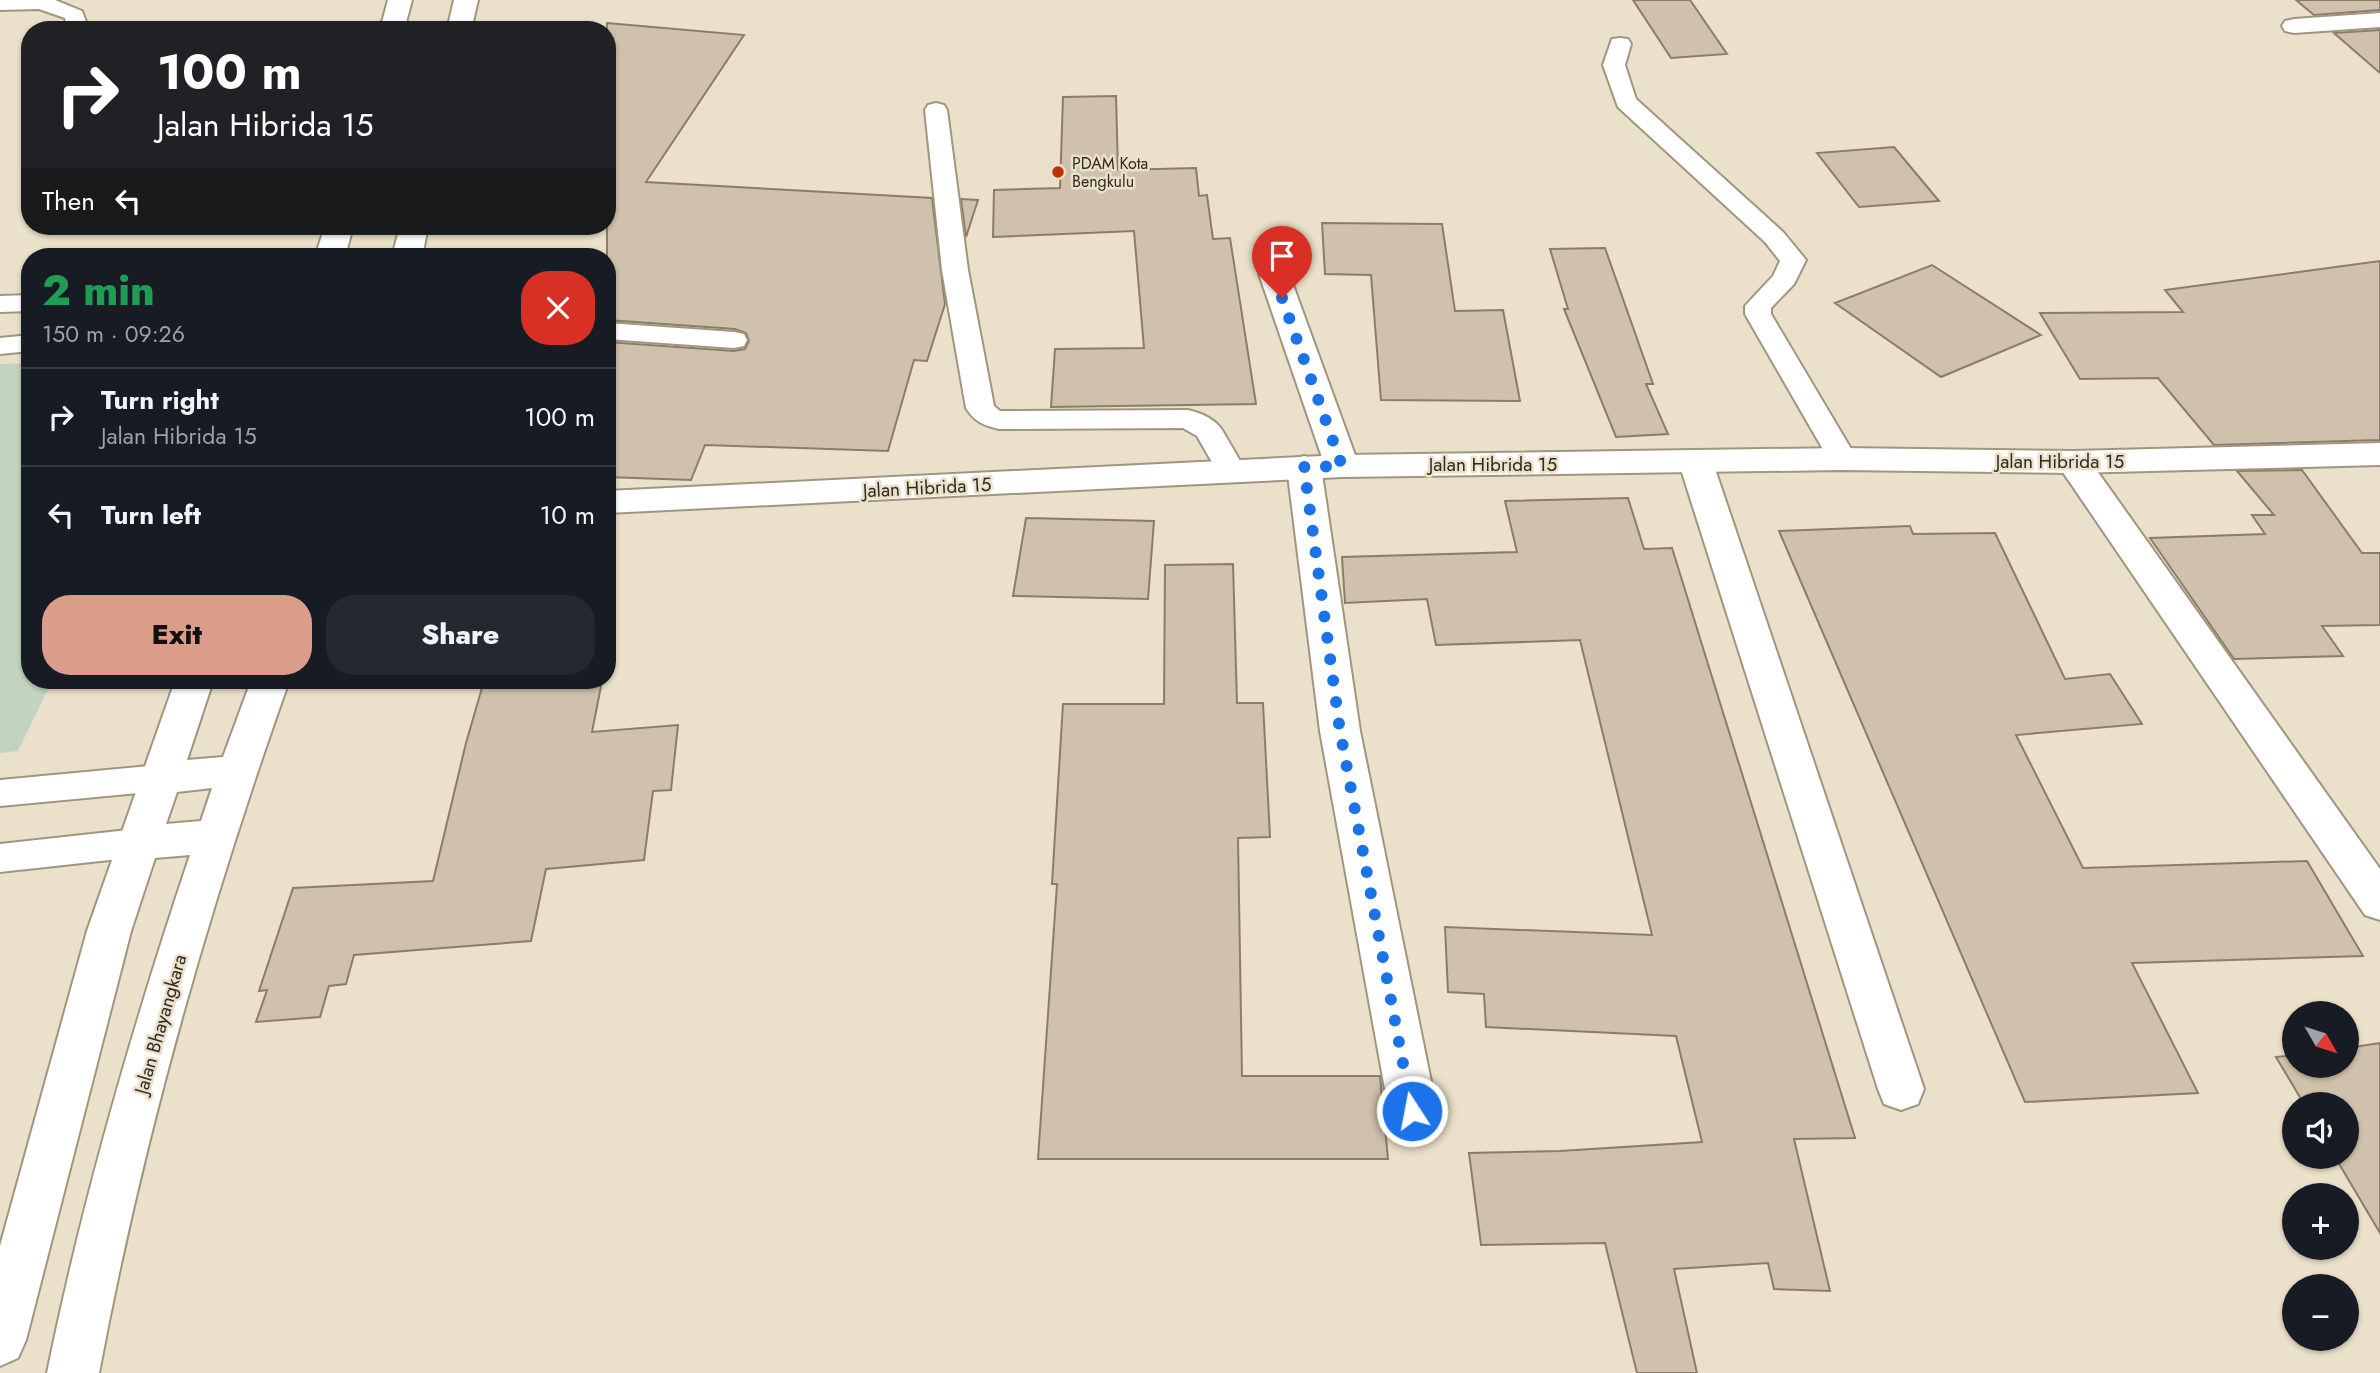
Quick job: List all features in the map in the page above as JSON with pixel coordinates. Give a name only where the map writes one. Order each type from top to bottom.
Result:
[{"type":"street","points":[[394,21],[400,0]]},
{"type":"street","points":[[461,21],[466,0]]},
{"type":"street","points":[[2294,26],[2380,20]]},
{"type":"street","points":[[1274,274],[1323,466],[1340,731],[1412,1111]]},
{"type":"street","name":"Jalan Hibrida 15","points":[[616,502],[1323,466],[1842,459],[2073,462],[2380,453]]},
{"type":"street","points":[[2073,462],[2380,903]]},
{"type":"street","points":[[1696,463],[1901,1090]]},
{"type":"street","points":[[0,1340],[108,931],[191,689]]},
{"type":"street","name":"Jalan Bhayangkara","points":[[73,1373],[125,1145],[215,836],[267,689]]},
{"type":"street","points":[[160,778],[236,771]]},
{"type":"street","points":[[137,843],[215,836]]},
{"type":"lane","points":[[0,4],[35,2],[61,6],[75,15],[76,21]]},
{"type":"lane","points":[[1620,44],[1614,65],[1626,102],[1774,237],[1793,260],[1785,279],[1758,306],[1758,314],[1842,459]]},
{"type":"lane","points":[[936,110],[955,270],[980,408],[988,417],[999,420],[1188,419],[1198,422],[1208,430],[1231,471]]},
{"type":"lane","points":[[0,304],[21,303]]},
{"type":"lane","points":[[616,332],[734,340]]},
{"type":"lane","points":[[0,346],[21,344]]},
{"type":"lane","points":[[0,793],[160,778]]},
{"type":"lane","points":[[0,858],[137,843]]},
{"type":"green space","points":[[21,363],[21,689],[48,689],[18,751],[0,753],[0,364]]},
{"type":"building","points":[[1633,0],[1690,0],[1727,54],[1671,58]]},
{"type":"building","points":[[2296,0],[2380,0],[2380,10],[2314,15]]},
{"type":"building","points":[[616,24],[744,35],[646,182],[932,198],[945,304],[927,361],[914,360],[888,451],[705,445],[691,480],[616,477],[616,343],[734,351],[745,349],[749,341],[746,333],[735,329],[616,321],[616,248],[607,248],[607,235],[616,235]]},
{"type":"building","points":[[2380,30],[2380,73],[2334,33]]},
{"type":"building","points":[[1116,96],[1118,170],[1196,168],[1199,196],[1207,195],[1213,239],[1230,238],[1256,404],[1051,407],[1055,349],[1144,348],[1134,231],[993,237],[994,190],[1060,188],[1063,97]]},
{"type":"building","points":[[1894,147],[1939,201],[1859,207],[1817,153]]},
{"type":"building","points":[[961,199],[978,200],[966,237]]},
{"type":"building","points":[[1322,223],[1442,224],[1455,311],[1503,310],[1520,401],[1381,400],[1371,275],[1325,274]]},
{"type":"building","points":[[1605,248],[1653,384],[1646,384],[1668,434],[1616,437],[1564,309],[1568,309],[1550,249]]},
{"type":"building","points":[[2380,261],[2380,440],[2214,445],[2158,378],[2080,379],[2040,313],[2183,312],[2165,290]]},
{"type":"building","points":[[1932,265],[2041,335],[1941,377],[1835,303]]},
{"type":"building","points":[[2302,470],[2362,553],[2380,553],[2380,625],[2322,626],[2343,656],[2234,659],[2150,538],[2265,534],[2252,515],[2274,515],[2237,471]]},
{"type":"building","points":[[1628,498],[1644,549],[1672,548],[1855,1138],[1794,1139],[1830,1291],[1774,1289],[1768,1263],[1674,1269],[1697,1373],[1637,1373],[1605,1243],[1481,1245],[1469,1153],[1560,1151],[1702,1142],[1676,1036],[1486,1027],[1484,994],[1448,992],[1445,927],[1652,935],[1580,640],[1436,645],[1427,599],[1345,603],[1342,557],[1517,552],[1505,501]]},
{"type":"building","points":[[1026,518],[1154,521],[1148,599],[1013,596]]},
{"type":"building","points":[[1910,526],[1913,534],[1995,533],[2065,679],[2110,674],[2142,724],[2016,735],[2083,868],[2307,861],[2363,956],[2132,963],[2198,1093],[2025,1102],[1779,531]]},
{"type":"building","points":[[1233,564],[1237,703],[1263,703],[1270,837],[1238,838],[1242,1076],[1380,1076],[1388,1159],[1038,1159],[1057,884],[1052,884],[1063,704],[1164,704],[1165,565]]},
{"type":"building","points":[[482,689],[600,689],[592,732],[678,725],[671,790],[653,791],[644,860],[546,869],[531,941],[354,955],[346,984],[329,986],[320,1017],[256,1022],[267,990],[259,991],[293,888],[433,881]]},
{"type":"building","points":[[2380,1043],[2380,1233],[2359,1198],[2359,1183],[2350,1183],[2342,1169],[2359,1169],[2359,1092],[2297,1092],[2289,1078],[2359,1078],[2359,1046]]},
{"type":"building","points":[[2282,1056],[2282,1067],[2276,1057]]},
{"type":"place","name":"PDAM Kota Bengkulu","points":[[1058,172]]},
{"type":"route","points":[[1282,298],[1342,466],[1304,467],[1340,731],[1412,1111]]}]
